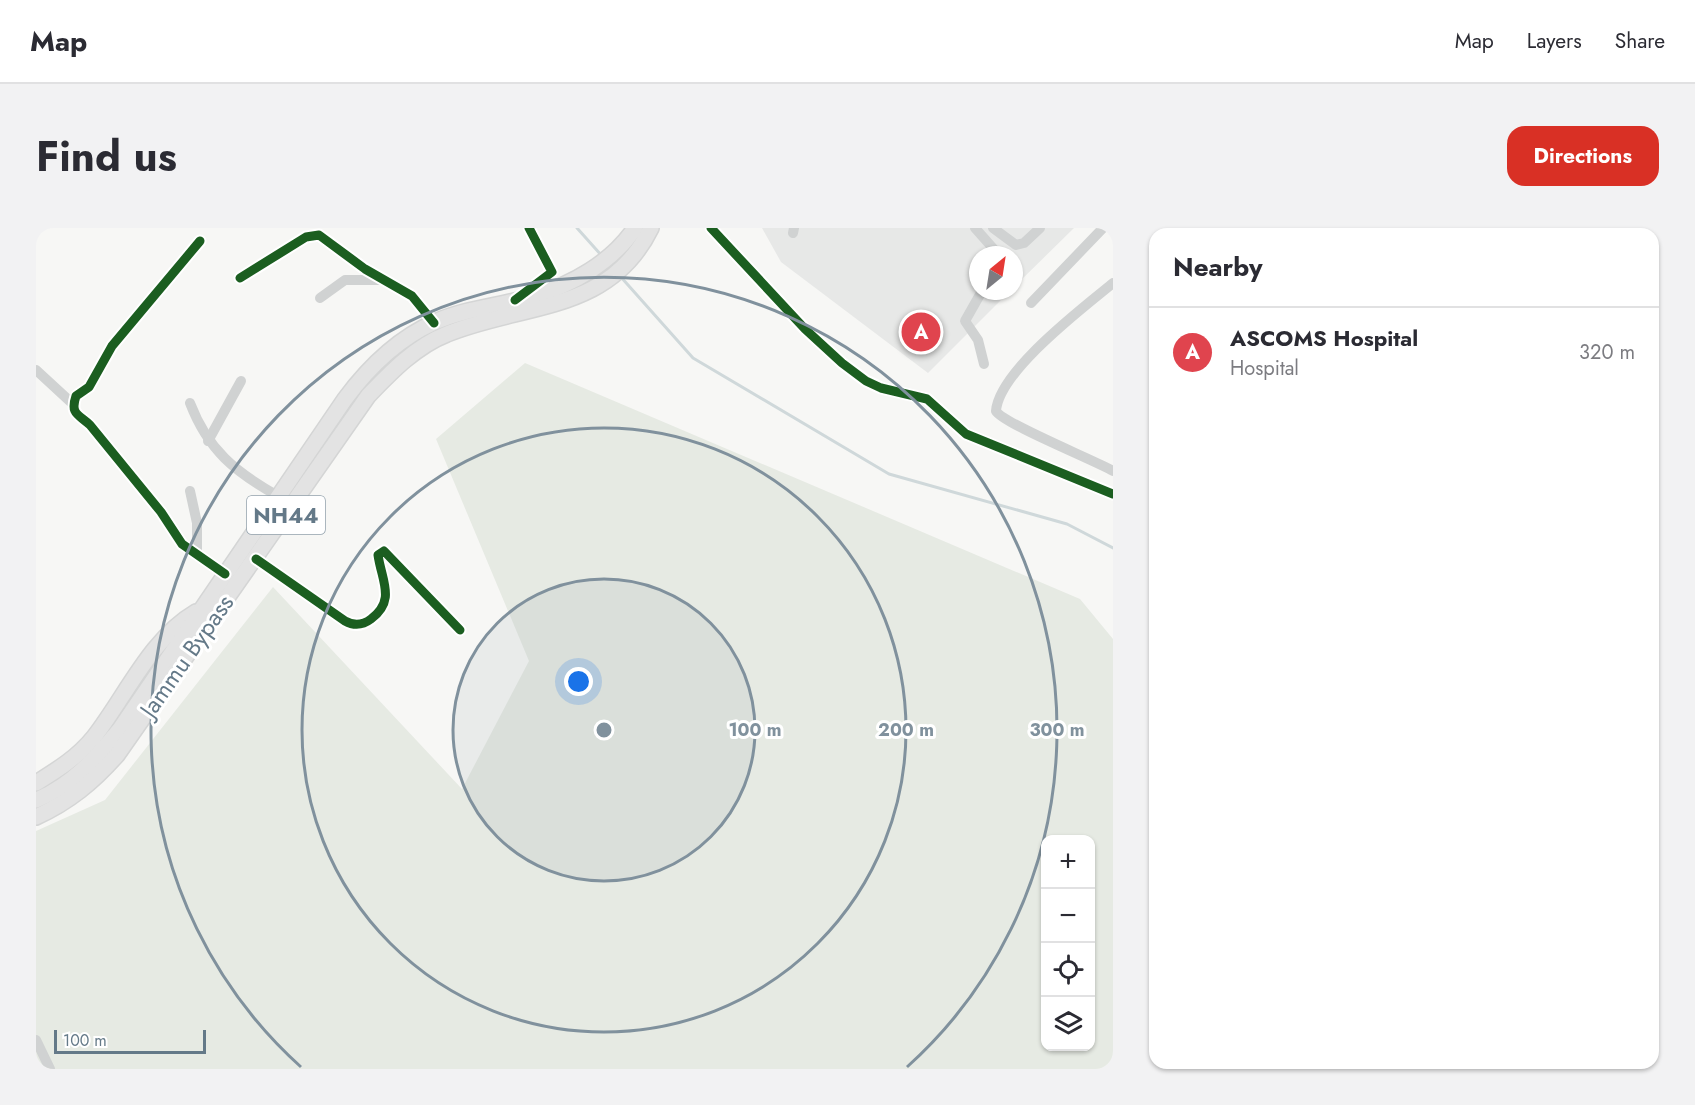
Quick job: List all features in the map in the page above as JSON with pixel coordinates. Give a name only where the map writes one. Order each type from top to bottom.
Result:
[{"type":"highway","name":"Jammu Bypass","points":[[36,800],[62,787],[99,755],[120,729],[359,380],[390,351],[434,322],[552,290],[579,276],[608,258],[635,228]]},
{"type":"highway","name":"Jammu Bypass","points":[[36,817],[71,799],[97,778],[117,755],[369,396],[409,357],[445,334],[560,304],[591,289],[631,260],[651,228]]},
{"type":"highway","points":[[36,783],[83,749],[161,642],[184,619],[202,608]]},
{"type":"street","points":[[515,300],[549,277],[552,272],[529,228]]},
{"type":"street","points":[[711,228],[804,329],[866,381],[881,388],[927,399],[939,407],[966,434],[1113,494]]},
{"type":"street","points":[[975,228],[991,246]]},
{"type":"street","points":[[993,228],[1016,245],[1024,243],[1040,228]]},
{"type":"street","points":[[1031,303],[1103,228]]},
{"type":"street","points":[[240,278],[306,237],[319,234],[365,269],[412,296],[434,322]]},
{"type":"street","points":[[200,241],[112,346],[89,387],[78,393],[74,405],[76,416],[90,425],[161,512],[182,544],[225,574]]},
{"type":"street","points":[[320,298],[345,280],[385,280]]},
{"type":"street","points":[[1113,283],[1068,318],[1032,354],[998,401],[996,411],[1004,420],[1046,441],[1077,452],[1113,471]]},
{"type":"street","points":[[977,300],[965,321],[978,340],[984,364]]},
{"type":"street","points":[[36,370],[74,405]]},
{"type":"street","points":[[208,441],[242,381]]},
{"type":"street","points":[[190,403],[208,441],[247,478],[278,496]]},
{"type":"street","points":[[190,491],[197,523],[197,556]]},
{"type":"street","points":[[256,559],[345,621],[356,625],[367,622],[385,608],[387,598],[378,555],[384,551],[460,630]]},
{"type":"street","points":[[36,1040],[50,1069]]},
{"type":"shaded area","points":[[762,228],[1074,228],[1023,278],[1023,246],[969,246],[969,300],[1001,300],[928,373],[781,262]]},
{"type":"shaded area","points":[[525,363],[1080,599],[1113,639],[1113,1069],[36,1069],[36,831],[105,800],[273,587],[462,789],[529,661],[436,439]]},
{"type":"waterway","points":[[577,228],[602,256]]},
{"type":"waterway","points":[[620,276],[693,358],[889,474],[1067,524],[1113,548]]},
{"type":"cycle path","points":[[515,300],[552,272],[529,228]]},
{"type":"cycle path","points":[[711,228],[805,329],[842,363],[866,381],[881,388],[927,399],[966,434],[1113,494]]},
{"type":"cycle path","points":[[240,278],[306,237],[319,235],[365,269],[412,296],[434,323]]},
{"type":"cycle path","points":[[200,241],[112,346],[89,387],[76,396],[74,407],[76,413],[90,425],[161,512],[182,544],[225,574]]},
{"type":"cycle path","points":[[256,559],[345,621],[358,624],[371,619],[383,605],[385,590],[378,555],[384,551],[460,630]]},
{"type":"place","name":"ASCOMS Hospital","points":[[921,332]]}]
